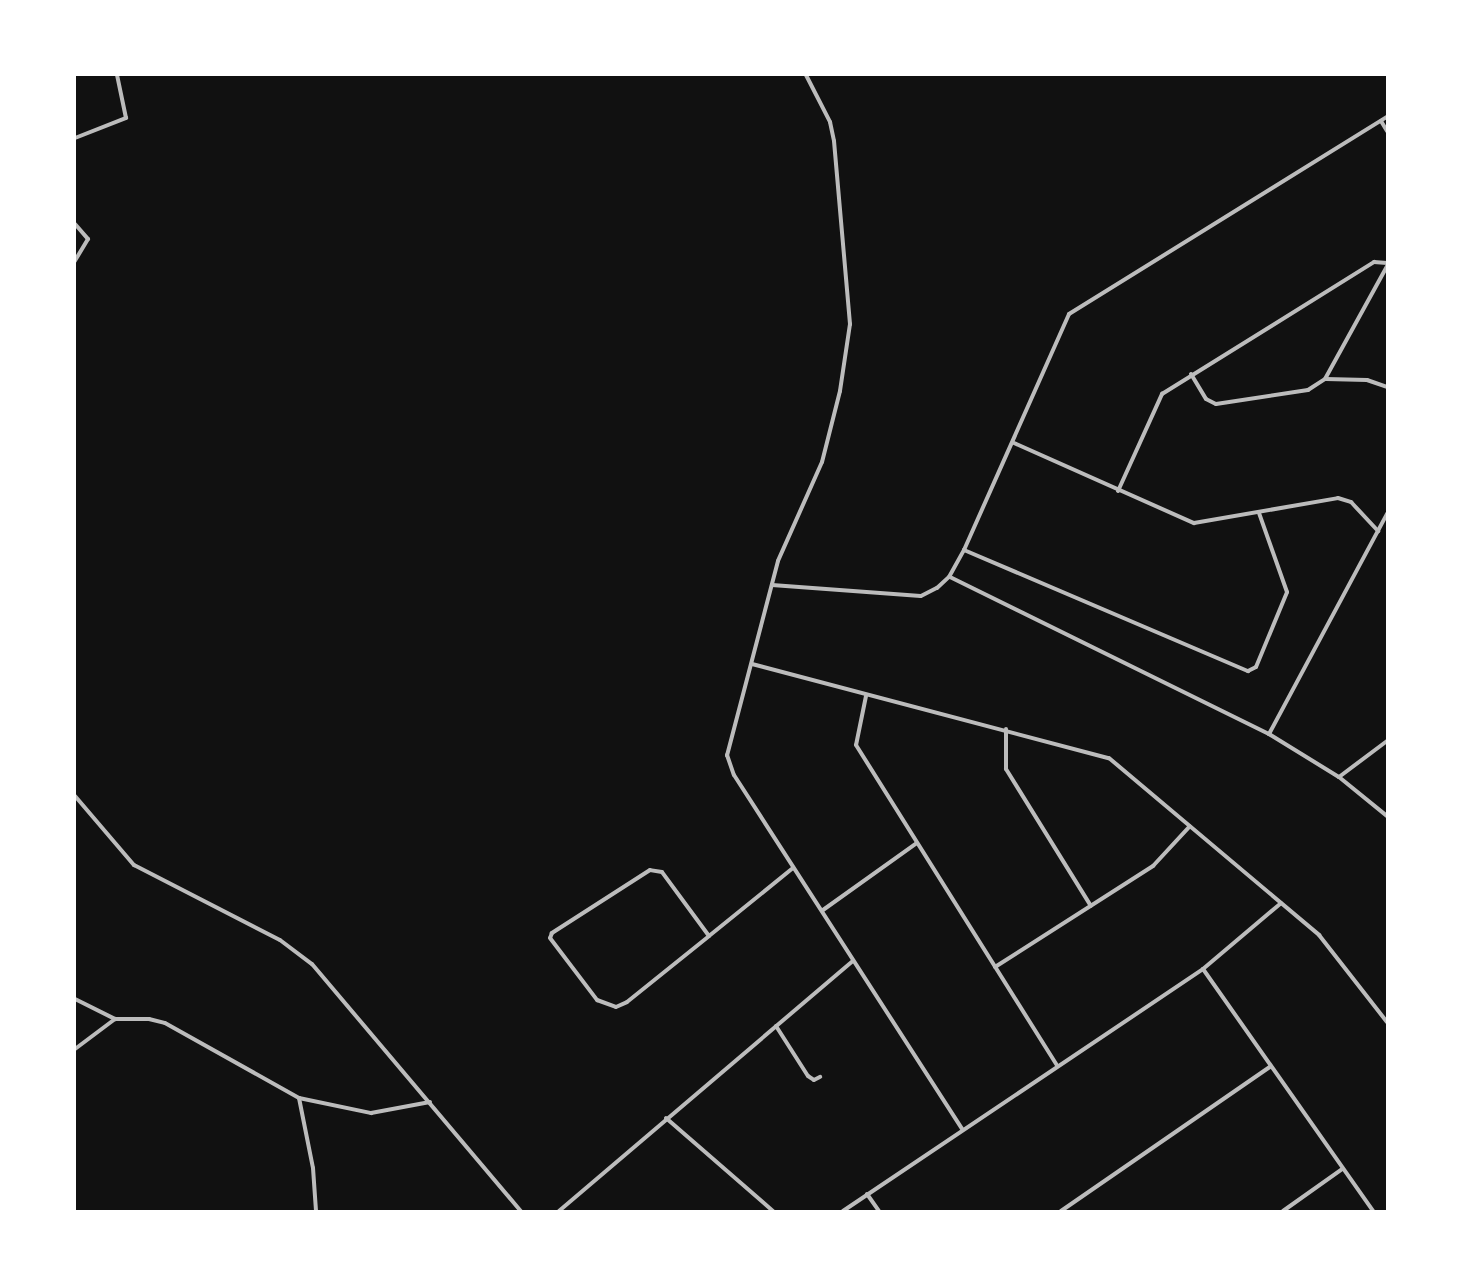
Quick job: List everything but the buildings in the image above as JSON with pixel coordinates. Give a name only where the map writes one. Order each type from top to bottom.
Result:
[{"type":"street","points":[[75,138],[126,118],[117,75]]},
{"type":"street","points":[[806,75],[833,132],[851,312],[840,391],[822,462],[788,536],[772,585],[727,755],[734,775],[793,868],[823,910],[852,962],[962,1129]]},
{"type":"street","points":[[772,585],[921,596],[949,576],[964,550],[1014,443],[1069,314],[1387,117]]},
{"type":"street","points":[[1381,121],[1387,131]]},
{"type":"street","points":[[75,224],[88,239],[75,261]]},
{"type":"street","points":[[1118,491],[1159,398],[1191,374],[1374,262],[1387,264],[1325,379],[1308,390],[1216,405],[1206,399],[1191,374]]},
{"type":"street","points":[[1325,379],[1366,380],[1387,387]]},
{"type":"street","points":[[1014,443],[1194,523],[1345,499],[1378,531]]},
{"type":"street","points":[[964,550],[1248,671],[1257,667],[1287,591],[1259,513]]},
{"type":"street","points":[[1269,734],[1387,514]]},
{"type":"street","points":[[949,576],[1269,734],[1339,777],[1387,816]]},
{"type":"street","points":[[752,664],[866,696],[1006,729],[1109,758],[1333,949],[1387,1022]]},
{"type":"street","points":[[866,696],[856,746],[1057,1066]]},
{"type":"street","points":[[1006,729],[1006,770],[1091,906]]},
{"type":"street","points":[[1339,777],[1387,741]]},
{"type":"street","points":[[75,796],[134,865],[297,950],[354,1010],[521,1211]]},
{"type":"street","points":[[995,967],[1159,861],[1190,826]]},
{"type":"street","points":[[823,910],[917,843]]},
{"type":"street","points":[[709,936],[662,872],[650,870],[552,933],[550,938],[597,1000],[616,1007],[627,1002],[709,936],[793,868]]},
{"type":"street","points":[[843,1211],[1203,969],[1281,903]]},
{"type":"street","points":[[559,1211],[852,962]]},
{"type":"street","points":[[1203,969],[1270,1067],[1374,1211]]},
{"type":"street","points":[[75,999],[115,1019],[149,1018],[165,1023],[299,1098],[371,1113],[430,1102]]},
{"type":"street","points":[[75,1049],[115,1019]]},
{"type":"street","points":[[776,1026],[808,1076],[814,1080],[820,1077]]},
{"type":"street","points":[[1061,1211],[1270,1067]]},
{"type":"street","points":[[299,1098],[313,1168],[316,1211]]},
{"type":"street","points":[[666,1118],[773,1211]]},
{"type":"street","points":[[1283,1211],[1342,1168]]},
{"type":"street","points":[[867,1194],[879,1211]]}]
